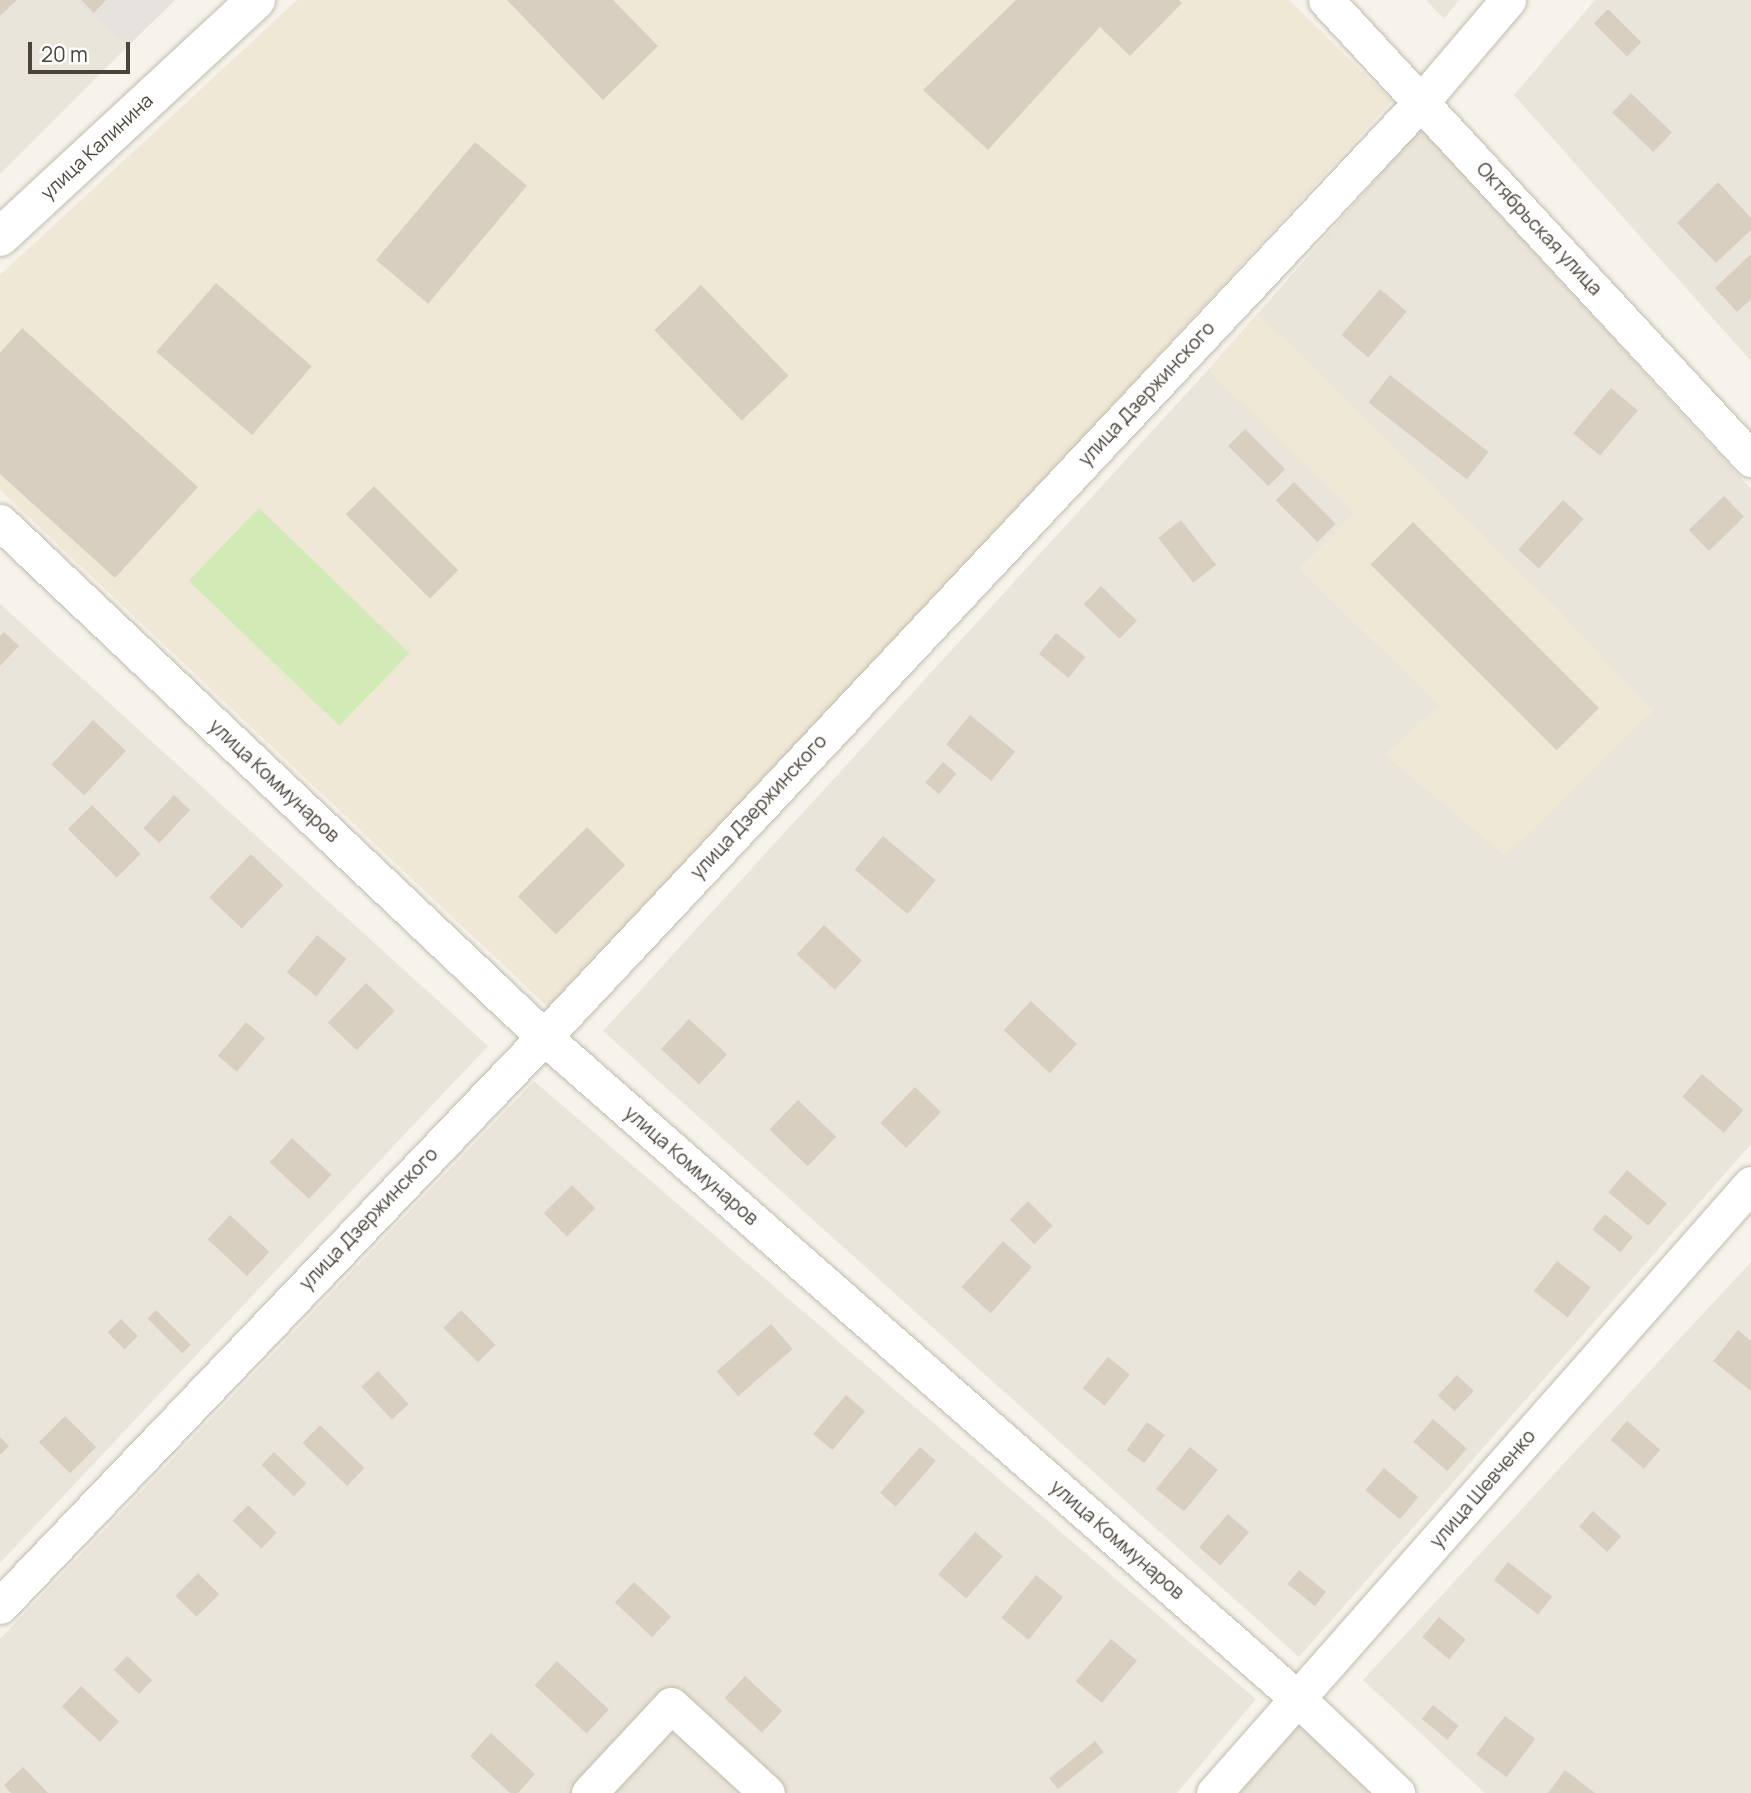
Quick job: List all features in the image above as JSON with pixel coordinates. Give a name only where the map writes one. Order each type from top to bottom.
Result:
[{"type":"street","name":"улица Калинина","points":[[0,237],[256,0]]},
{"type":"street","name":"Октябрьская улица","points":[[1326,0],[1751,459]]},
{"type":"street","name":"улица Дзержинского","points":[[0,1606],[544,1037],[1422,101],[1508,0]]},
{"type":"street","name":"улица Коммунаров","points":[[0,522],[544,1037],[1298,1699],[1397,1793]]},
{"type":"street","name":"улица Шевченко","points":[[1214,1793],[1751,1184]]},
{"type":"street","points":[[589,1793],[671,1704],[766,1793]]},
{"type":"shaded area","points":[[0,0],[75,0],[127,47],[0,174]]},
{"type":"shaded area","points":[[75,0],[175,0],[127,47]]},
{"type":"shaded area","points":[[297,0],[1289,0],[1392,101],[554,1013],[0,490],[0,275]]},
{"type":"shaded area","points":[[1426,0],[1459,0],[1444,19]]},
{"type":"shaded area","points":[[1595,0],[1751,0],[1751,361],[1514,95]]},
{"type":"shaded area","points":[[1421,128],[1751,489],[1751,1144],[1299,1657],[603,1031],[1208,370]]},
{"type":"shaded area","points":[[1257,314],[1298,351],[1559,611],[1653,711],[1505,856],[1385,755],[1439,705],[1299,569],[1354,513],[1208,370]]},
{"type":"shaded area","points":[[0,604],[488,1046],[0,1563]]},
{"type":"shaded area","points":[[534,1081],[1256,1699],[1177,1793],[0,1793],[0,1639]]},
{"type":"shaded area","points":[[1751,1262],[1751,1793],[1485,1793],[1363,1680]]},
{"type":"shaded area","points":[[1299,1724],[1371,1793],[1235,1793]]},
{"type":"green space","points":[[259,508],[409,653],[339,726],[189,581]]},
{"type":"building","points":[[0,0],[17,0],[0,16]]},
{"type":"building","points":[[81,0],[106,0],[94,13]]},
{"type":"building","points":[[507,0],[613,0],[658,46],[603,100]]},
{"type":"building","points":[[1016,0],[1179,0],[1182,3],[1130,56],[1100,27],[988,150],[923,90]]},
{"type":"building","points":[[1608,9],[1641,42],[1627,56],[1594,23]]},
{"type":"building","points":[[1631,93],[1672,133],[1653,152],[1612,112]]},
{"type":"building","points":[[475,142],[527,186],[428,304],[376,260]]},
{"type":"building","points":[[1718,182],[1751,218],[1751,230],[1716,263],[1677,223]]},
{"type":"building","points":[[1751,254],[1751,299],[1737,312],[1715,288]]},
{"type":"building","points":[[216,283],[312,366],[252,435],[156,352]]},
{"type":"building","points":[[701,285],[789,376],[742,421],[654,330]]},
{"type":"building","points":[[1380,289],[1407,311],[1368,357],[1341,335]]},
{"type":"building","points":[[22,328],[198,487],[115,578],[0,474],[0,353]]},
{"type":"building","points":[[1390,375],[1489,452],[1467,480],[1368,403]]},
{"type":"building","points":[[1611,388],[1638,410],[1600,456],[1573,433]]},
{"type":"building","points":[[1245,429],[1285,469],[1268,486],[1228,446]]},
{"type":"building","points":[[1294,482],[1336,524],[1317,542],[1276,500]]},
{"type":"building","points":[[374,486],[458,570],[430,598],[346,514]]},
{"type":"building","points":[[1724,496],[1744,517],[1709,551],[1689,530]]},
{"type":"building","points":[[1563,500],[1584,519],[1539,569],[1518,550]]},
{"type":"building","points":[[1181,520],[1216,565],[1193,583],[1158,538]]},
{"type":"building","points":[[1413,522],[1599,708],[1557,750],[1371,564]]},
{"type":"building","points":[[1101,586],[1137,621],[1120,639],[1084,604]]},
{"type":"building","points":[[4,632],[19,646],[0,666],[0,636]]},
{"type":"building","points":[[1056,633],[1086,657],[1069,678],[1039,654]]},
{"type":"building","points":[[970,715],[1015,752],[991,781],[946,745]]},
{"type":"building","points":[[93,720],[126,751],[84,795],[51,765]]},
{"type":"building","points":[[943,762],[957,774],[939,794],[925,782]]},
{"type":"building","points":[[174,795],[190,810],[159,843],[143,828]]},
{"type":"building","points":[[92,805],[141,854],[117,878],[68,829]]},
{"type":"building","points":[[587,827],[625,865],[556,934],[518,896]]},
{"type":"building","points":[[883,836],[936,880],[908,914],[855,870]]},
{"type":"building","points":[[251,854],[283,885],[242,928],[209,897]]},
{"type":"building","points":[[824,925],[862,960],[835,990],[797,954]]},
{"type":"building","points":[[317,935],[347,959],[316,996],[287,972]]},
{"type":"building","points":[[366,983],[395,1011],[357,1050],[328,1023]]},
{"type":"building","points":[[1031,1001],[1077,1044],[1050,1073],[1004,1030]]},
{"type":"building","points":[[689,1019],[727,1054],[699,1084],[661,1049]]},
{"type":"building","points":[[246,1022],[265,1038],[237,1072],[218,1056]]},
{"type":"building","points":[[1702,1074],[1744,1110],[1724,1133],[1682,1097]]},
{"type":"building","points":[[915,1087],[941,1112],[906,1148],[880,1123]]},
{"type":"building","points":[[798,1100],[836,1137],[808,1166],[770,1129]]},
{"type":"building","points":[[292,1138],[331,1175],[309,1199],[269,1162]]},
{"type":"building","points":[[1627,1170],[1667,1203],[1648,1226],[1608,1192]]},
{"type":"building","points":[[572,1185],[595,1208],[567,1237],[544,1213]]},
{"type":"building","points":[[1028,1201],[1053,1226],[1034,1244],[1010,1219]]},
{"type":"building","points":[[1605,1214],[1633,1237],[1620,1252],[1592,1230]]},
{"type":"building","points":[[230,1215],[269,1252],[247,1276],[207,1239]]},
{"type":"building","points":[[1003,1241],[1032,1267],[990,1313],[962,1287]]},
{"type":"building","points":[[1557,1261],[1591,1287],[1567,1317],[1534,1291]]},
{"type":"building","points":[[156,1310],[191,1345],[182,1353],[148,1318]]},
{"type":"building","points":[[461,1310],[496,1345],[478,1362],[443,1328]]},
{"type":"building","points":[[121,1319],[138,1336],[125,1349],[108,1332]]},
{"type":"building","points":[[771,1324],[793,1349],[738,1396],[717,1371]]},
{"type":"building","points":[[1738,1330],[1751,1341],[1751,1391],[1713,1361]]},
{"type":"building","points":[[1108,1357],[1130,1375],[1105,1406],[1083,1388]]},
{"type":"building","points":[[378,1371],[409,1404],[392,1420],[361,1387]]},
{"type":"building","points":[[1457,1375],[1474,1391],[1455,1411],[1438,1395]]},
{"type":"building","points":[[846,1395],[865,1411],[832,1450],[813,1434]]},
{"type":"building","points":[[65,1416],[96,1447],[70,1473],[39,1442]]},
{"type":"building","points":[[1433,1419],[1467,1449],[1447,1471],[1413,1442]]},
{"type":"building","points":[[1627,1421],[1660,1450],[1644,1469],[1611,1440]]},
{"type":"building","points":[[1147,1422],[1165,1435],[1144,1463],[1126,1450]]},
{"type":"building","points":[[320,1425],[365,1468],[347,1486],[303,1443]]},
{"type":"building","points":[[0,1437],[9,1446],[0,1455]]},
{"type":"building","points":[[920,1447],[936,1461],[896,1507],[880,1493]]},
{"type":"building","points":[[1190,1447],[1218,1470],[1184,1512],[1156,1489]]},
{"type":"building","points":[[274,1452],[306,1483],[294,1496],[261,1465]]},
{"type":"building","points":[[1384,1468],[1418,1497],[1400,1519],[1365,1490]]},
{"type":"building","points":[[248,1505],[277,1533],[261,1549],[233,1521]]},
{"type":"building","points":[[1593,1511],[1621,1536],[1607,1552],[1579,1527]]},
{"type":"building","points":[[1228,1514],[1249,1532],[1220,1566],[1199,1547]]},
{"type":"building","points":[[975,1532],[1003,1556],[966,1599],[938,1574]]},
{"type":"building","points":[[1508,1562],[1552,1596],[1538,1615],[1494,1580]]},
{"type":"building","points":[[1299,1570],[1326,1592],[1315,1606],[1288,1584]]},
{"type":"building","points":[[198,1573],[219,1594],[197,1617],[175,1596]]},
{"type":"building","points":[[1036,1575],[1063,1597],[1029,1640],[1001,1618]]},
{"type":"building","points":[[634,1582],[671,1617],[652,1637],[615,1602]]},
{"type":"building","points":[[1439,1617],[1466,1639],[1449,1659],[1422,1637]]},
{"type":"building","points":[[1111,1639],[1137,1661],[1102,1703],[1076,1681]]},
{"type":"building","points":[[127,1656],[152,1680],[139,1694],[114,1670]]},
{"type":"building","points":[[557,1661],[609,1709],[586,1734],[534,1685]]},
{"type":"building","points":[[745,1676],[782,1711],[762,1733],[725,1698]]},
{"type":"building","points":[[81,1686],[119,1721],[100,1742],[62,1706]]},
{"type":"building","points":[[1433,1705],[1459,1726],[1447,1740],[1422,1719]]},
{"type":"building","points":[[1505,1716],[1535,1739],[1506,1777],[1476,1754]]},
{"type":"building","points":[[491,1733],[535,1774],[518,1793],[510,1793],[470,1756]]},
{"type":"building","points":[[1095,1741],[1104,1752],[1058,1789],[1049,1778]]},
{"type":"building","points":[[23,1767],[48,1793],[11,1793],[4,1785]]},
{"type":"building","points":[[1565,1770],[1595,1793],[1548,1793]]}]
